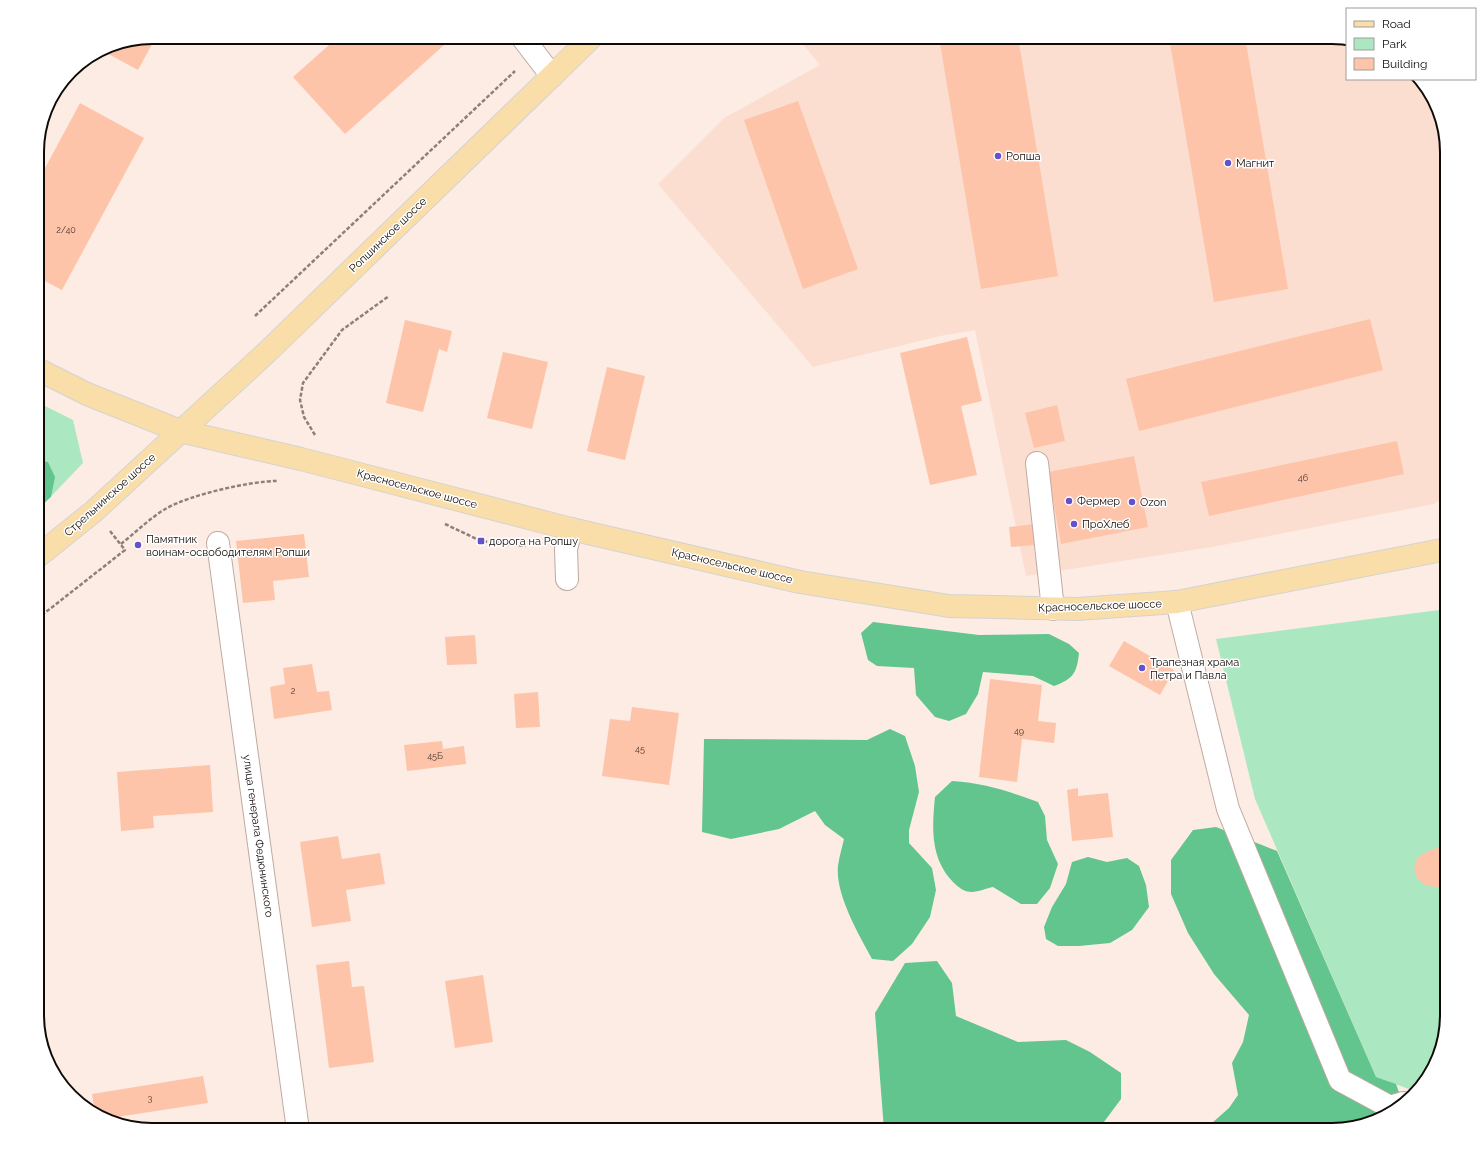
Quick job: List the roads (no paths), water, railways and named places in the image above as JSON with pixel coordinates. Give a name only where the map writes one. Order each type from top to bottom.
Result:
[{"type":"main road","name":"Ропшинское шоссе","points":[[180,430],[271,347],[585,44]]},
{"type":"main road","name":"Красносельское шоссе","points":[[44,372],[87,394],[180,430],[301,458],[571,529],[800,582],[949,606],[1053,609],[1177,602],[1440,550]]},
{"type":"main road","name":"Стрельнинское шоссе","points":[[44,552],[93,512],[180,430]]},
{"type":"street","points":[[528,44],[552,76]]},
{"type":"street","points":[[1037,463],[1053,609]]},
{"type":"street","points":[[567,579],[566,549],[571,529]]},
{"type":"street","name":"улица генерала Федюнинского","points":[[218,543],[297,1123]]},
{"type":"street","points":[[1177,602],[1228,809],[1340,1080],[1389,1107]]},
{"type":"place","name":"Ропша","points":[[998,156]]},
{"type":"place","name":"Магнит","points":[[1228,163]]},
{"type":"place","name":"Фермер","points":[[1069,501]]},
{"type":"place","name":"Ozon","points":[[1132,502]]},
{"type":"place","name":"ПроХлеб","points":[[1074,524]]},
{"type":"place","name":"дорога на Ропшу","points":[[481,541]]},
{"type":"place","name":"Памятник воинам-освободителям Ропши","points":[[138,545]]},
{"type":"place","name":"Трапезная храма Петра и Павла","points":[[1142,668]]}]
